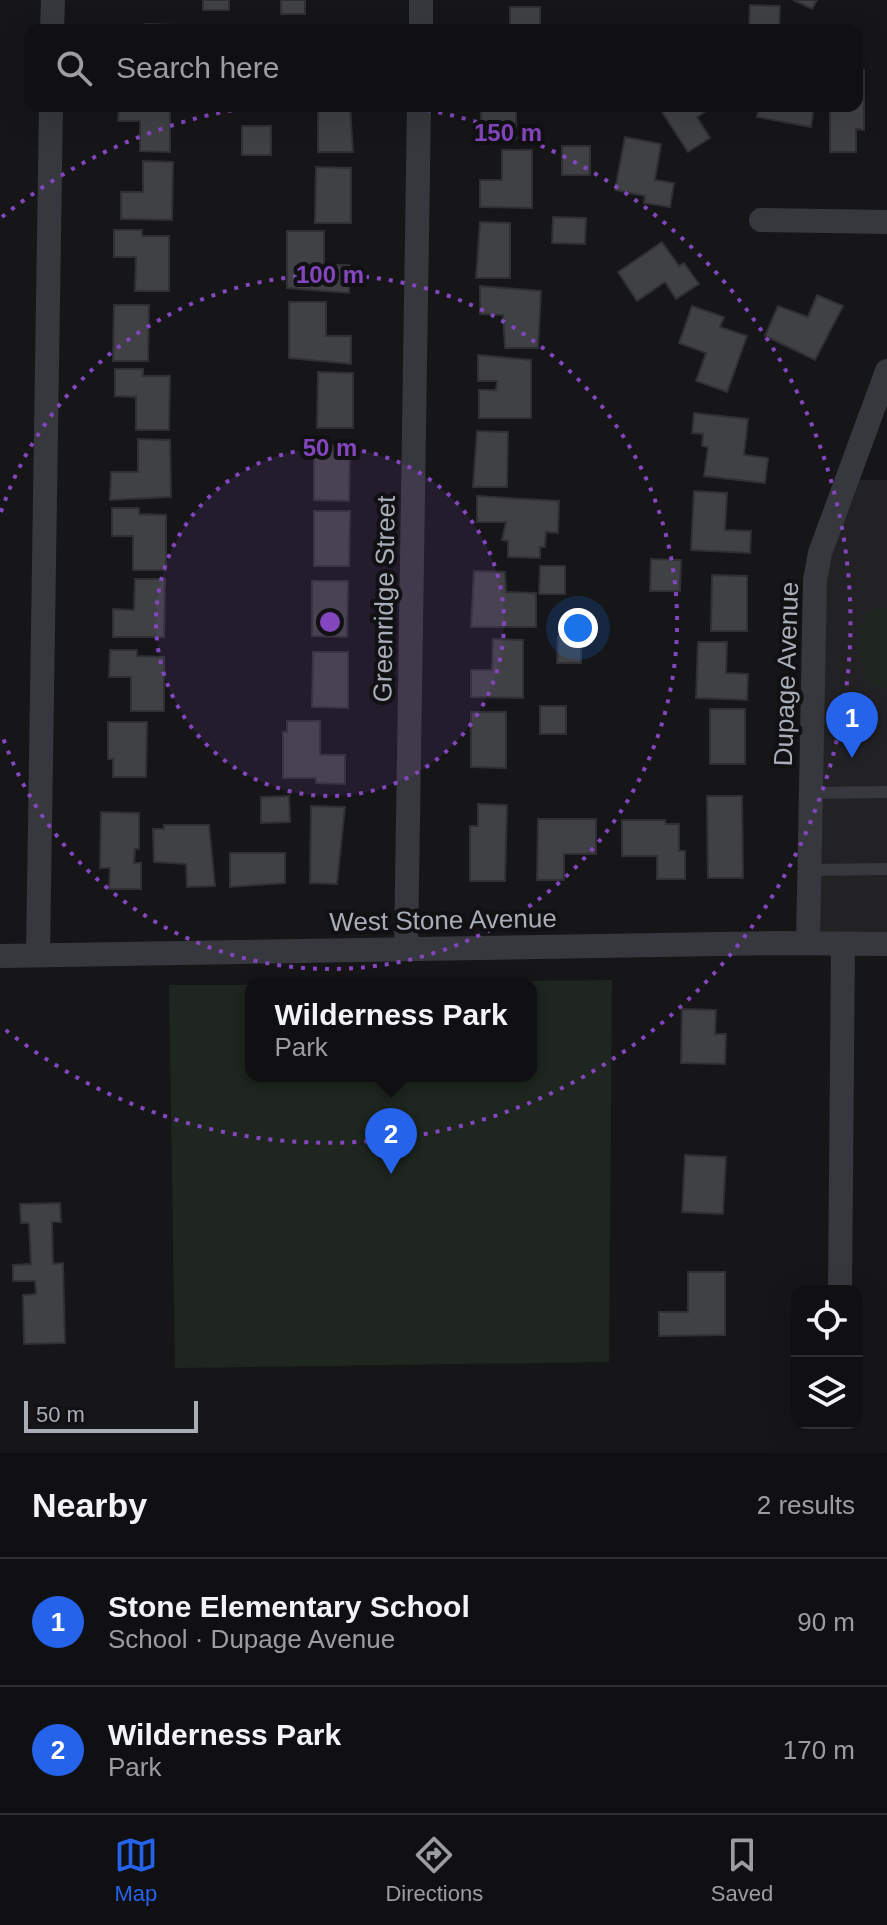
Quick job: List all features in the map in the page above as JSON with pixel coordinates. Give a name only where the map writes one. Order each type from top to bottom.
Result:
[{"type":"street","points":[[52,24],[53,0]]},
{"type":"street","points":[[421,0],[421,24]]},
{"type":"street","points":[[38,955],[51,112]]},
{"type":"street","name":"Greenridge Street","points":[[406,949],[419,112]]},
{"type":"street","points":[[761,220],[887,222]]},
{"type":"street","name":"Dupage Avenue","points":[[808,943],[815,580],[820,553],[887,371]]},
{"type":"street","points":[[840,1285],[843,944]]},
{"type":"street","name":"West Stone Avenue","points":[[0,956],[887,944]]},
{"type":"lane","points":[[810,793],[887,792]]},
{"type":"lane","points":[[809,870],[887,869]]},
{"type":"shaded area","points":[[855,480],[887,480],[887,940],[813,942],[822,576]]},
{"type":"shaded area","points":[[887,609],[887,687],[878,688],[863,674],[861,632],[867,610]]},
{"type":"shaded area","points":[[612,980],[609,1362],[175,1368],[169,985],[245,985],[245,1082],[537,1082],[537,981]]},
{"type":"building","points":[[203,0],[229,0],[229,10],[203,10]]},
{"type":"building","points":[[281,0],[305,0],[305,14],[281,14]]},
{"type":"building","points":[[793,0],[817,0],[812,9]]},
{"type":"building","points":[[750,5],[780,6],[779,24],[749,24]]},
{"type":"building","points":[[510,7],[540,7],[540,24],[510,24]]},
{"type":"building","points":[[864,70],[864,130],[856,129],[856,152],[830,152],[830,112],[863,112]]},
{"type":"building","points":[[119,112],[170,112],[170,152],[140,151],[140,121],[118,121]]},
{"type":"building","points":[[318,112],[350,112],[353,152],[318,152]]},
{"type":"building","points":[[481,112],[516,112],[516,139],[481,138]]},
{"type":"building","points":[[662,112],[705,112],[697,117],[710,138],[688,152]]},
{"type":"building","points":[[758,112],[813,112],[811,127],[757,117]]},
{"type":"building","points":[[242,126],[271,126],[271,155],[242,155]]},
{"type":"building","points":[[625,137],[661,144],[655,180],[674,183],[670,207],[644,203],[645,196],[615,190]]},
{"type":"building","points":[[562,146],[590,146],[590,175],[562,175]]},
{"type":"building","points":[[502,150],[532,150],[532,208],[480,207],[480,180],[502,180]]},
{"type":"building","points":[[143,161],[173,162],[172,220],[121,219],[121,192],[143,192]]},
{"type":"building","points":[[316,167],[351,168],[351,223],[315,223]]},
{"type":"building","points":[[553,217],[586,218],[585,244],[552,243]]},
{"type":"building","points":[[480,222],[510,223],[510,278],[476,278]]},
{"type":"building","points":[[114,230],[142,230],[142,236],[169,236],[169,291],[135,291],[136,257],[114,257]]},
{"type":"building","points":[[287,231],[324,231],[324,265],[349,265],[349,293],[287,288]]},
{"type":"building","points":[[662,242],[679,266],[684,263],[699,284],[676,299],[665,282],[637,301],[618,272]]},
{"type":"building","points":[[480,286],[541,291],[538,348],[505,348],[503,315],[480,314]]},
{"type":"building","points":[[817,295],[843,306],[815,360],[765,336],[778,306],[808,317]]},
{"type":"building","points":[[289,302],[326,302],[326,336],[351,336],[351,364],[289,358]]},
{"type":"building","points":[[114,305],[149,305],[148,361],[113,361]]},
{"type":"building","points":[[692,306],[724,317],[720,327],[747,336],[727,392],[696,381],[706,353],[679,343]]},
{"type":"building","points":[[478,355],[531,360],[531,418],[479,418],[479,390],[496,390],[497,381],[478,381]]},
{"type":"building","points":[[115,369],[143,369],[143,376],[170,376],[169,430],[136,430],[136,397],[115,396]]},
{"type":"building","points":[[318,372],[353,373],[353,428],[317,428]]},
{"type":"building","points":[[694,413],[748,419],[744,455],[768,458],[765,483],[704,476],[708,447],[702,446],[703,434],[692,433]]},
{"type":"building","points":[[477,431],[508,432],[507,487],[473,487]]},
{"type":"building","points":[[138,439],[170,440],[171,497],[110,500],[111,472],[138,472]]},
{"type":"building","points":[[314,445],[350,445],[349,501],[314,500]]},
{"type":"building","points":[[694,491],[727,493],[725,530],[751,531],[750,553],[691,550]]},
{"type":"building","points":[[477,496],[559,501],[558,533],[546,532],[545,547],[540,547],[540,558],[508,557],[508,541],[502,540],[506,522],[477,522]]},
{"type":"building","points":[[112,508],[139,508],[139,514],[166,515],[166,570],[133,570],[133,536],[112,536]]},
{"type":"building","points":[[314,511],[350,511],[349,566],[314,566]]},
{"type":"building","points":[[651,559],[681,560],[680,591],[650,591]]},
{"type":"building","points":[[540,566],[565,566],[565,594],[539,594]]},
{"type":"building","points":[[474,571],[505,572],[506,592],[536,593],[536,627],[471,627]]},
{"type":"building","points":[[712,575],[747,576],[747,631],[711,631]]},
{"type":"building","points":[[135,579],[165,579],[164,637],[113,637],[113,609],[134,610]]},
{"type":"building","points":[[312,581],[348,581],[347,637],[312,636]]},
{"type":"building","points":[[558,636],[581,636],[581,663],[557,663]]},
{"type":"building","points":[[493,639],[523,640],[523,698],[471,697],[471,670],[492,670]]},
{"type":"building","points":[[698,642],[727,642],[726,673],[748,674],[747,700],[696,698]]},
{"type":"building","points":[[110,650],[137,650],[137,656],[164,657],[164,711],[131,711],[131,677],[109,677]]},
{"type":"building","points":[[313,652],[348,652],[348,708],[312,707]]},
{"type":"building","points":[[540,706],[566,706],[566,734],[540,734]]},
{"type":"building","points":[[710,709],[745,709],[745,764],[710,764]]},
{"type":"building","points":[[471,712],[506,712],[506,768],[471,767]]},
{"type":"building","points":[[287,721],[320,721],[320,755],[345,755],[345,784],[316,783],[316,778],[283,778],[283,732],[287,732]]},
{"type":"building","points":[[108,722],[147,722],[146,777],[113,777],[113,759],[108,759]]},
{"type":"building","points":[[289,796],[290,822],[261,823],[261,797]]},
{"type":"building","points":[[707,796],[742,796],[743,878],[708,878]]},
{"type":"building","points":[[478,804],[507,805],[505,881],[470,881],[470,826],[478,826]]},
{"type":"building","points":[[311,806],[345,807],[337,884],[310,883]]},
{"type":"building","points":[[101,812],[139,813],[139,849],[135,849],[134,863],[141,863],[141,889],[109,889],[110,868],[100,868]]},
{"type":"building","points":[[538,819],[596,819],[596,854],[564,854],[564,880],[537,880]]},
{"type":"building","points":[[622,820],[665,820],[666,824],[679,824],[679,851],[685,851],[685,879],[657,879],[657,856],[622,856]]},
{"type":"building","points":[[164,825],[209,825],[215,886],[187,887],[186,864],[154,862],[153,829],[164,829]]},
{"type":"building","points":[[230,853],[285,853],[285,883],[230,887]]},
{"type":"building","points":[[682,1009],[716,1010],[715,1034],[726,1034],[725,1064],[681,1063]]},
{"type":"building","points":[[685,1155],[726,1157],[723,1214],[682,1212]]},
{"type":"building","points":[[60,1203],[61,1222],[52,1222],[53,1264],[63,1263],[65,1343],[24,1344],[23,1295],[36,1294],[35,1281],[13,1281],[13,1265],[31,1264],[29,1223],[21,1223],[20,1204]]},
{"type":"building","points":[[688,1272],[725,1272],[725,1335],[659,1336],[659,1312],[688,1312]]},
{"type":"place","name":"Stone Elementary School","points":[[852,758]]},
{"type":"place","name":"Wilderness Park","points":[[391,1174]]}]
